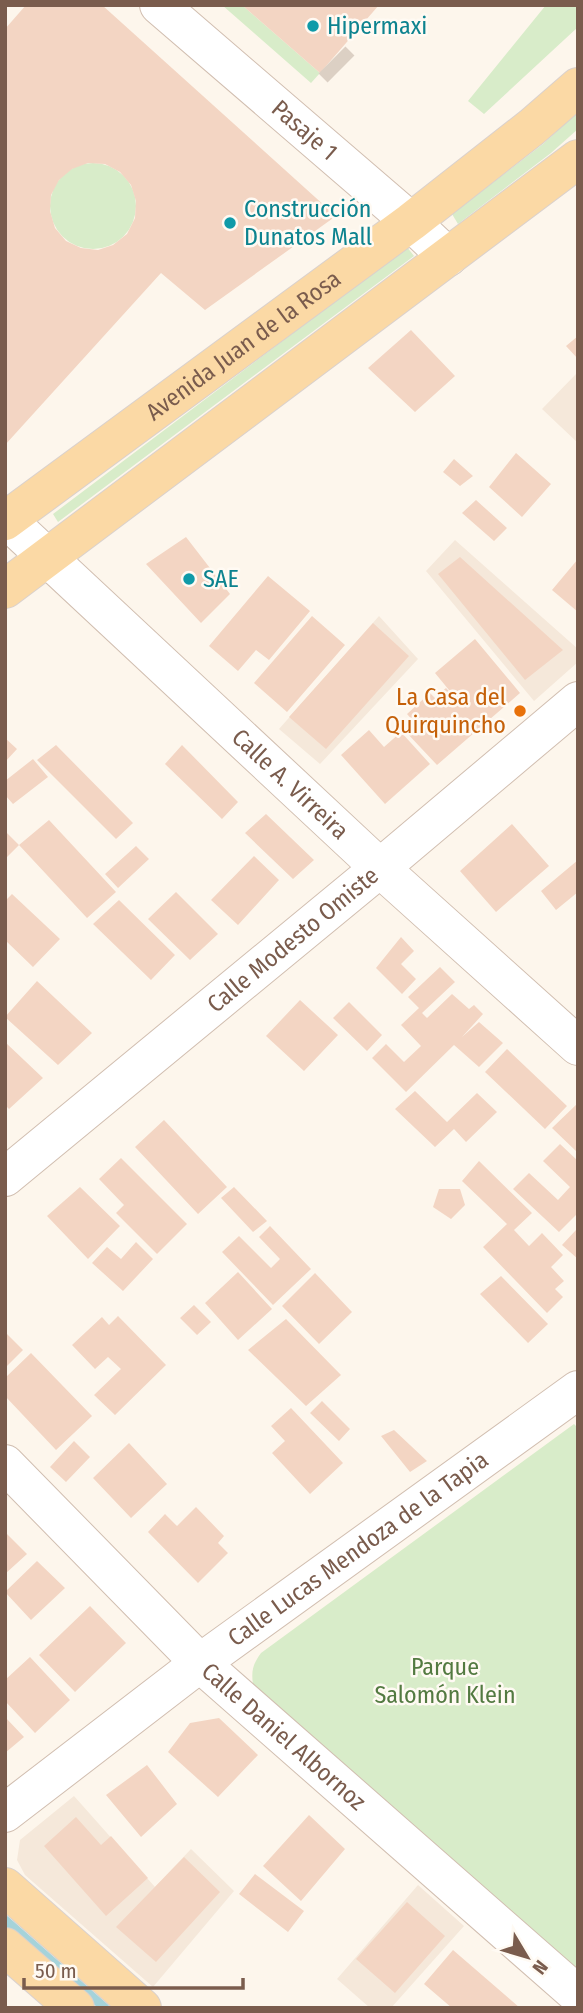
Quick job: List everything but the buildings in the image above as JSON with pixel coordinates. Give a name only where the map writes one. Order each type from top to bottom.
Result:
[{"type":"main road","name":"Avenida Juan de la Rosa","points":[[6,520],[411,222],[532,127],[578,87]]},
{"type":"main road","name":"Avenida Juan de la Rosa","points":[[5,589],[578,159]]},
{"type":"main road","points":[[5,1887],[142,2008]]},
{"type":"main road","points":[[5,1947],[75,2008]]},
{"type":"street","name":"Pasaje 1","points":[[159,5],[448,257]]},
{"type":"street","name":"Calle A. Virreira","points":[[6,520],[380,869],[578,1046]]},
{"type":"street","name":"Calle Modesto Omiste","points":[[5,1177],[380,869],[578,701]]},
{"type":"street","name":"Calle Lucas Mendoza de la Tapia","points":[[5,1812],[200,1663],[578,1390]]},
{"type":"street","name":"Calle Daniel Albornoz","points":[[5,1464],[200,1663],[578,1995]]},
{"type":"shaded area","points":[[576,374],[578,376],[578,443],[542,409]]},
{"type":"shaded area","points":[[455,540],[578,649],[578,662],[534,701],[426,571]]},
{"type":"shaded area","points":[[379,616],[418,659],[320,764],[279,729]]},
{"type":"shaded area","points":[[74,1796],[155,1887],[191,1849],[234,1891],[153,1987],[25,1875],[17,1860],[20,1840]]},
{"type":"shaded area","points":[[418,1885],[464,1926],[391,2008],[370,2008],[337,1979]]},
{"type":"green space","points":[[222,5],[242,5],[320,73],[311,83]]},
{"type":"green space","points":[[546,5],[578,5],[578,27],[484,114],[468,101]]},
{"type":"green space","points":[[578,112],[578,129],[458,224],[452,214],[543,144]]},
{"type":"green space","points":[[93,163],[117,170],[129,182],[136,206],[129,230],[117,242],[93,249],[69,242],[57,230],[50,206],[57,182],[69,170]]},
{"type":"green space","points":[[407,247],[414,256],[58,522],[53,514]]},
{"type":"green space","name":"Parque Salomón Klein","points":[[574,1424],[578,1428],[578,1971],[253,1684],[252,1675],[254,1664],[261,1653]]},
{"type":"waterway","points":[[5,1920],[105,2008]]},
{"type":"tunnel","points":[[332,60],[341,69]]},
{"type":"place","name":"Hipermaxi","points":[[313,26]]},
{"type":"place","name":"Construcción Dunatos Mall","points":[[230,223]]},
{"type":"place","name":"SAE","points":[[189,579]]},
{"type":"place","name":"La Casa del Quirquincho","points":[[520,711]]}]
